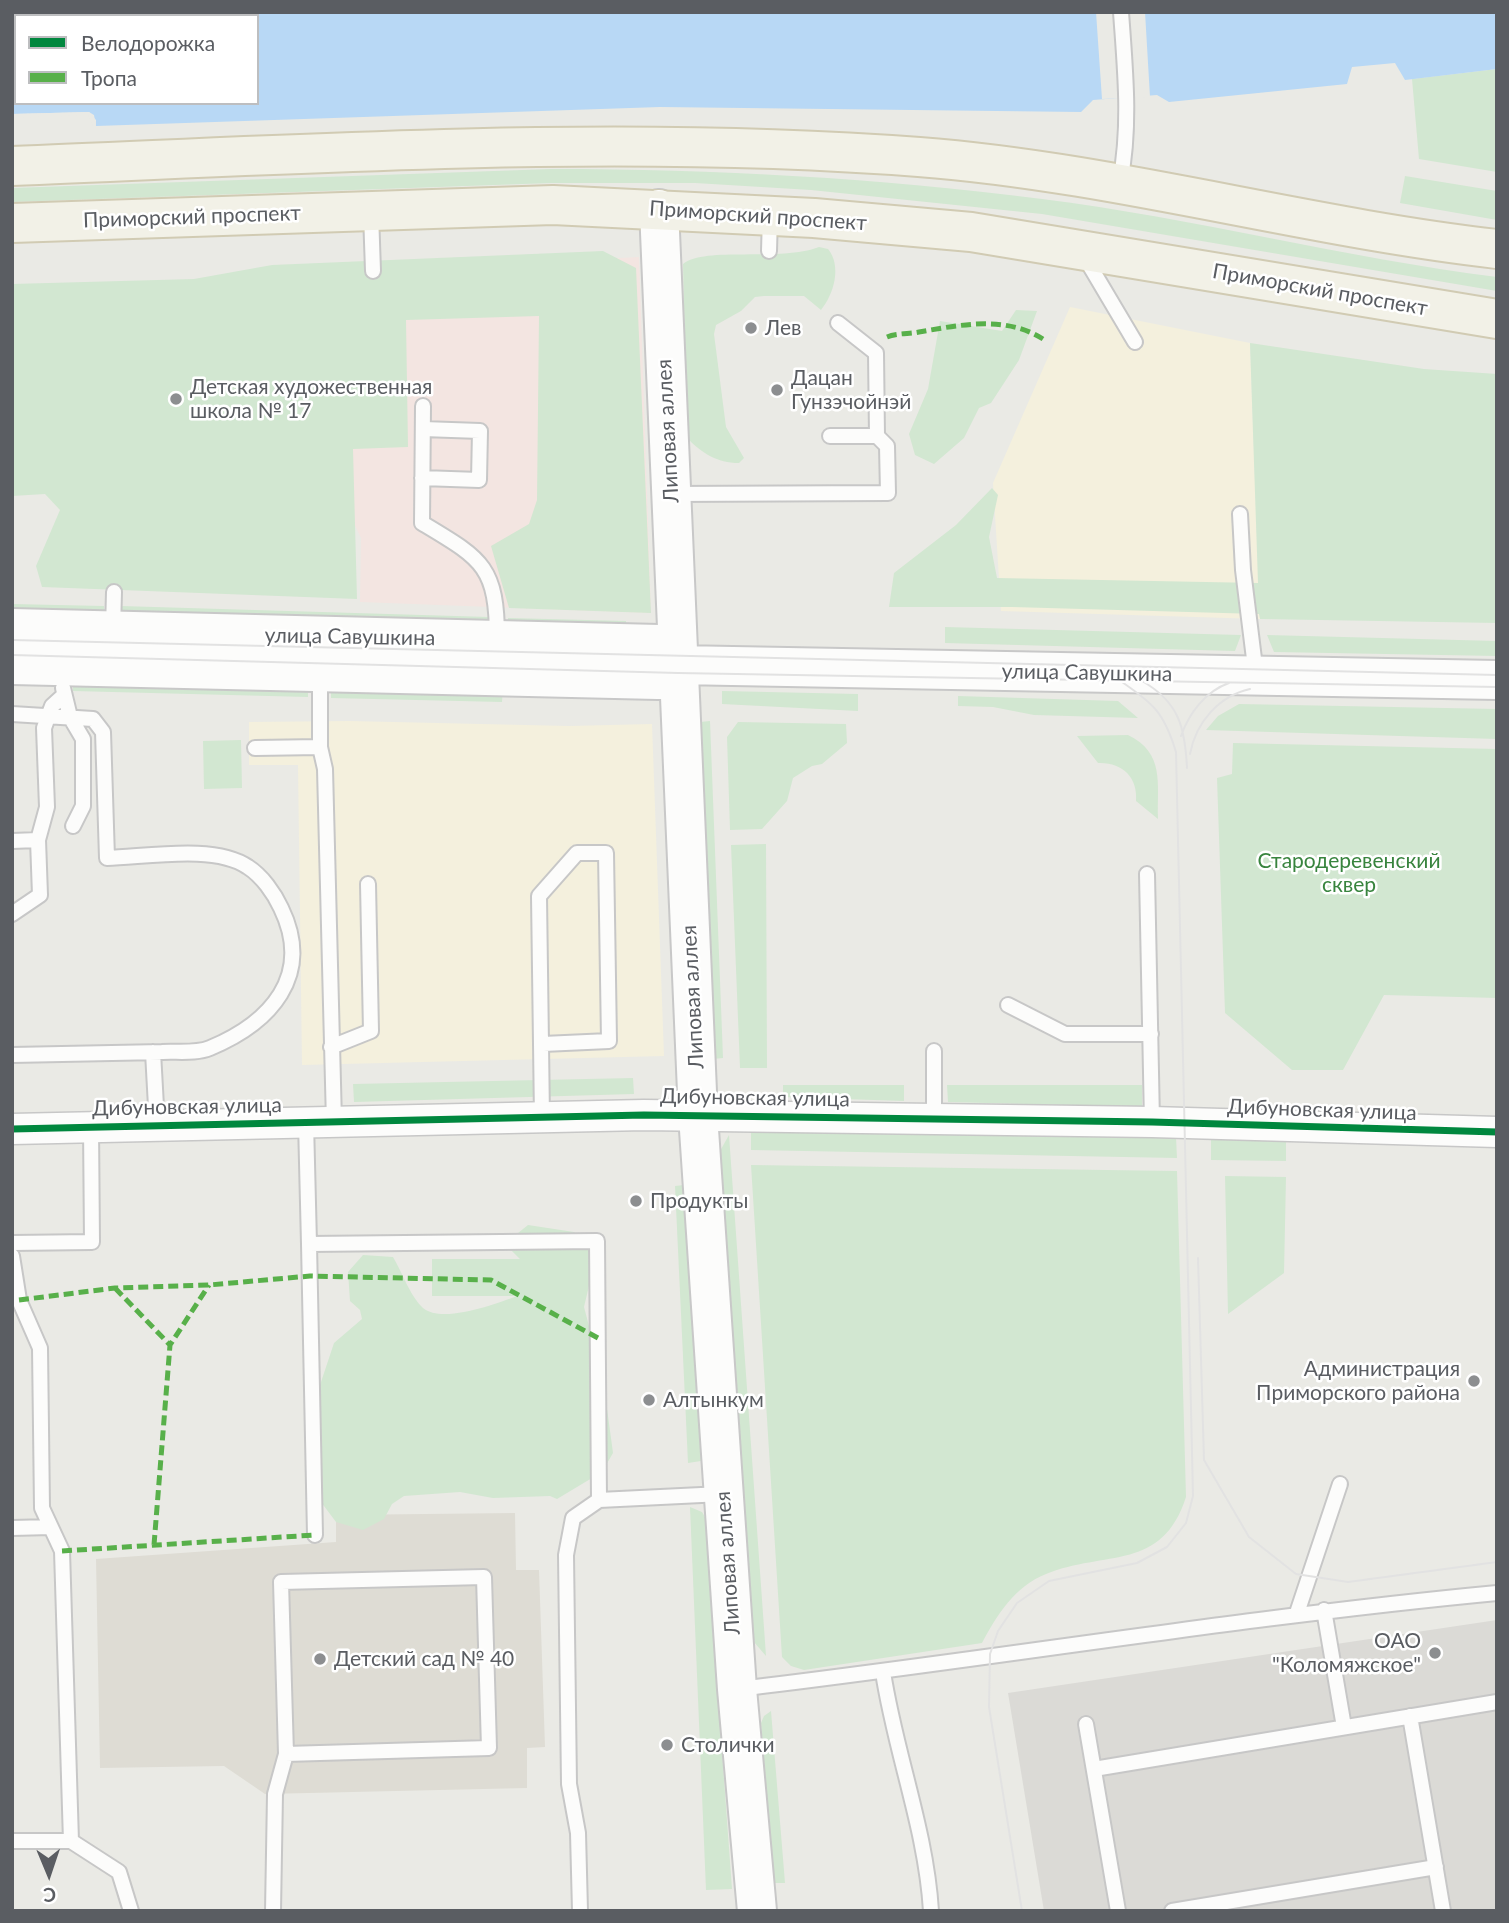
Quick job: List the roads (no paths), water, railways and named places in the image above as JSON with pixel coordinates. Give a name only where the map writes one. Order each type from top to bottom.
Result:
[{"type":"main road","points":[[12,166],[550,147],[786,149],[922,157],[1120,184],[1497,250]]},
{"type":"main road","name":"Приморский проспект","points":[[12,223],[552,205],[659,209],[770,233],[971,232],[1497,319]]},
{"type":"main road","name":"Липовая аллея","points":[[659,209],[698,1115],[737,1689],[757,1911]]},
{"type":"main road","name":"улица Савушкина","points":[[12,628],[659,644],[678,666]]},
{"type":"main road","name":"улица Савушкина","points":[[12,665],[64,681],[320,673],[658,680],[678,666],[1497,680]]},
{"type":"street","name":"Дибуновская улица","points":[[12,1129],[698,1115],[1152,1122],[1497,1132]]},
{"type":"lane","points":[[1120,184],[1125,156],[1127,98],[1121,12]]},
{"type":"lane","points":[[371,211],[373,271]]},
{"type":"lane","points":[[1079,249],[1135,342]]},
{"type":"lane","points":[[671,494],[888,493],[887,446],[877,436],[876,353],[838,323]]},
{"type":"lane","points":[[423,407],[422,523],[472,553],[491,580],[497,608],[497,640]]},
{"type":"lane","points":[[422,478],[479,480],[480,431],[423,429]]},
{"type":"lane","points":[[830,436],[877,436]]},
{"type":"lane","points":[[1240,514],[1244,581],[1257,676]]},
{"type":"lane","points":[[113,631],[114,592]]},
{"type":"lane","points":[[315,1535],[309,1244],[320,1122],[331,1047],[325,769],[320,747],[320,673]]},
{"type":"lane","points":[[12,914],[40,895],[38,840],[47,807],[44,728],[64,681]]},
{"type":"lane","points":[[64,681],[70,717],[83,740],[83,806],[72,825]]},
{"type":"lane","points":[[12,714],[93,719],[103,732],[107,858],[217,854],[248,867],[274,893],[287,921],[293,949],[289,979],[274,1006],[250,1028],[206,1050],[12,1055]]},
{"type":"lane","points":[[255,748],[320,747]]},
{"type":"lane","points":[[12,841],[38,840]]},
{"type":"lane","points":[[542,1118],[539,896],[577,853],[606,853],[610,1041],[543,1044]]},
{"type":"lane","points":[[1147,874],[1152,1122]]},
{"type":"lane","points":[[331,1047],[371,1031],[368,884]]},
{"type":"lane","points":[[1008,1005],[1065,1034],[1151,1034]]},
{"type":"lane","points":[[934,1051],[934,1119]]},
{"type":"lane","points":[[153,1052],[157,1125]]},
{"type":"lane","points":[[12,1243],[92,1242],[90,1127]]},
{"type":"lane","points":[[309,1244],[597,1241],[599,1500]]},
{"type":"lane","points":[[12,1256],[19,1300],[40,1348],[42,1507],[62,1551],[71,1840]]},
{"type":"lane","points":[[1297,1613],[1340,1484]]},
{"type":"lane","points":[[580,1911],[578,1833],[569,1784],[566,1555],[573,1518],[599,1500],[723,1494]]},
{"type":"lane","points":[[12,1528],[51,1527]]},
{"type":"lane","points":[[273,1911],[275,1794],[286,1754],[281,1581],[484,1577],[489,1748],[286,1754]]},
{"type":"lane","points":[[737,1689],[883,1672],[1297,1613],[1497,1593]]},
{"type":"lane","points":[[1324,1610],[1343,1727]]},
{"type":"lane","points":[[883,1672],[888,1706],[915,1804],[931,1904]]},
{"type":"lane","points":[[1094,1769],[1497,1702]]},
{"type":"lane","points":[[1410,1716],[1443,1911]]},
{"type":"lane","points":[[1086,1724],[1118,1911]]},
{"type":"lane","points":[[12,1841],[71,1840],[119,1872],[131,1911]]},
{"type":"lane","points":[[1172,1911],[1436,1867]]},
{"type":"water","points":[[12,12],[1497,12],[1497,69],[1405,80],[1395,63],[1352,67],[1347,84],[1169,102],[1157,95],[1093,100],[1081,112],[660,107],[96,126],[96,120],[89,112],[12,114]]},
{"type":"tram line","points":[[12,640],[1497,675]]},
{"type":"tram line","points":[[12,655],[678,673],[1497,687]]},
{"type":"tram line","points":[[1022,1911],[989,1707],[990,1654],[998,1631],[1017,1603],[1049,1581],[1137,1563],[1167,1547],[1186,1523],[1193,1496],[1176,752],[1167,727],[1156,710],[1141,695],[1119,680]]},
{"type":"tram line","points":[[1142,681],[1164,698],[1178,717],[1187,768]]},
{"type":"tram line","points":[[1181,736],[1199,704],[1213,691],[1229,683]]},
{"type":"tram line","points":[[1190,754],[1198,731],[1211,712],[1228,698],[1250,689]]},
{"type":"tram line","points":[[1198,1258],[1204,1460],[1249,1537],[1296,1574],[1348,1582],[1497,1562]]},
{"type":"place","name":"Лев","points":[[751,328]]},
{"type":"place","name":"Дацан Гунзэчойнэй","points":[[777,390]]},
{"type":"place","name":"Детская художественная школа № 17","points":[[176,399]]},
{"type":"place","name":"Продукты","points":[[636,1201]]},
{"type":"place","name":"Администрация Приморского района","points":[[1474,1381]]},
{"type":"place","name":"Алтынкум","points":[[649,1400]]},
{"type":"place","name":"ОАО \"Коломяжское\"","points":[[1435,1653]]},
{"type":"place","name":"Детский сад № 40","points":[[320,1659]]},
{"type":"place","name":"Столички","points":[[667,1745]]},
{"type":"park label","name":"Стародеревенский сквер","points":[[1349,873]]}]
